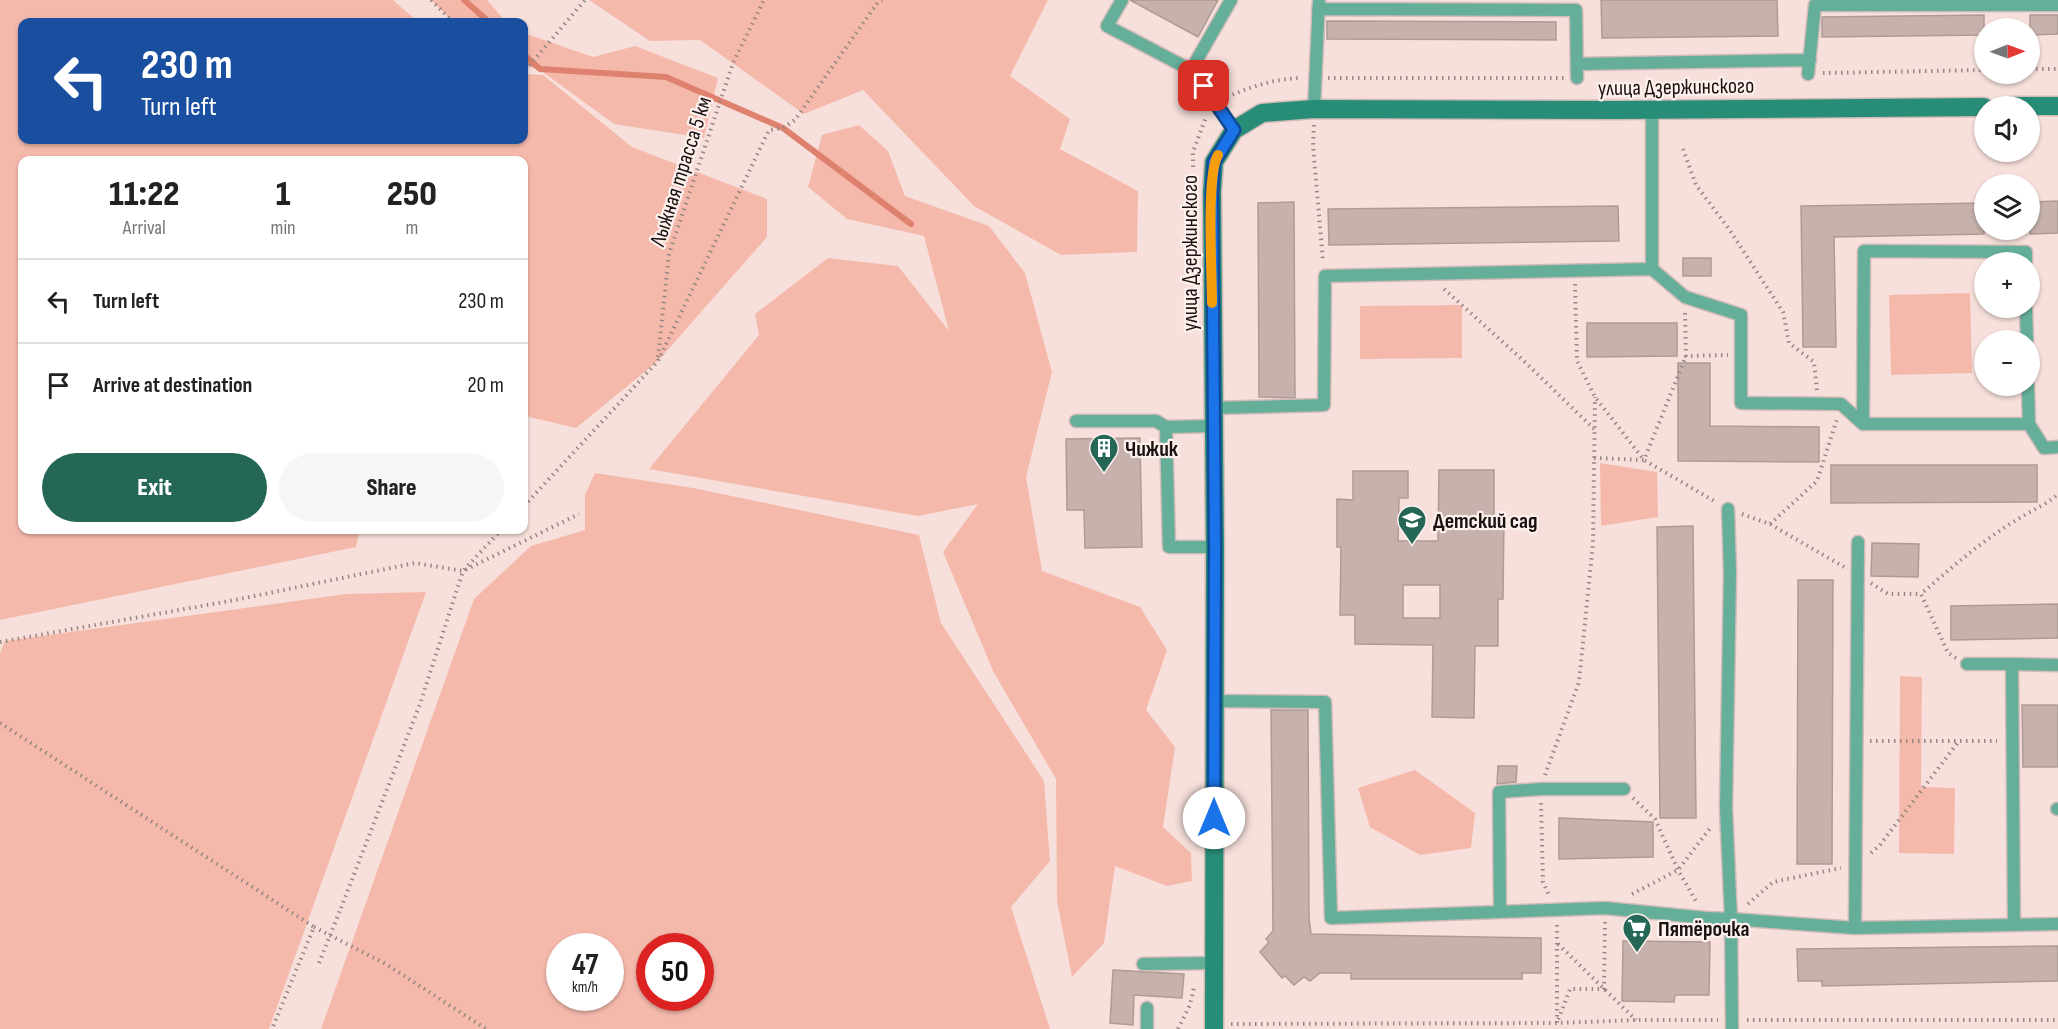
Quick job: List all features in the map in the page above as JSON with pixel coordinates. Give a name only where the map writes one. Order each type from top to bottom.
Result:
[{"type":"main road","points":[[2040,106],[2058,106]]},
{"type":"main road","name":"улица Дзержинского","points":[[1214,1027],[1215,547],[1212,192],[1214,162],[1234,130],[1262,113],[1314,109],[1652,110],[1974,107]]},
{"type":"lane","points":[[1122,0],[1107,26],[1191,70],[1234,130]]},
{"type":"lane","points":[[1191,70],[1231,0]]},
{"type":"lane","points":[[1314,109],[1318,4],[1576,10],[1577,78]]},
{"type":"lane","points":[[1808,74],[1815,5],[2058,4]]},
{"type":"lane","points":[[1577,64],[1810,60]]},
{"type":"lane","points":[[1652,110],[1652,269]]},
{"type":"lane","points":[[1863,424],[1864,251],[2026,252]]},
{"type":"lane","points":[[1213,408],[1324,405],[1325,276],[1652,269],[1685,297],[1741,315],[1741,403],[1841,404],[1863,424],[2029,424]]},
{"type":"lane","points":[[2028,396],[2029,424],[2044,448],[2058,447]]},
{"type":"lane","points":[[1076,421],[1155,421],[1167,427],[1214,426]]},
{"type":"lane","points":[[1167,427],[1169,547],[1215,547]]},
{"type":"lane","points":[[1728,509],[1730,572],[1726,808],[1731,919],[1732,1024]]},
{"type":"lane","points":[[1855,928],[1858,542]]},
{"type":"lane","points":[[1967,664],[2058,665]]},
{"type":"lane","points":[[2012,664],[2014,925]]},
{"type":"lane","points":[[1214,701],[1325,702],[1331,918],[1605,908],[1706,918],[1855,928],[2058,924]]},
{"type":"lane","points":[[1500,912],[1499,792],[1541,789],[1623,789]]},
{"type":"lane","points":[[1143,964],[1214,963]]},
{"type":"lane","points":[[1147,1008],[1147,1029]]},
{"type":"path","points":[[431,0],[449,18]]},
{"type":"path","points":[[528,67],[585,0]]},
{"type":"path","name":"Лыжная трасса 5 км","points":[[658,361],[669,254],[733,63],[764,0]]},
{"type":"path","points":[[528,502],[658,361],[769,130],[783,128],[795,120],[878,2],[882,0]]},
{"type":"path","points":[[2040,69],[2058,69]]},
{"type":"path","points":[[1314,109],[1313,146],[1325,276]]},
{"type":"path","points":[[1683,149],[1696,185],[1783,312],[1789,343],[1814,362],[1818,404]]},
{"type":"path","points":[[1575,271],[1577,361],[1594,398],[1644,460],[1728,509],[1770,524],[1888,594],[1921,594],[1965,556],[2018,519],[2048,503],[2058,494]]},
{"type":"path","points":[[1439,274],[1445,292],[1526,363],[1594,430]]},
{"type":"path","points":[[1644,460],[1686,356],[1685,297]]},
{"type":"path","points":[[1686,356],[1741,355]]},
{"type":"path","points":[[1541,789],[1579,682],[1593,543],[1594,398]]},
{"type":"path","points":[[1770,524],[1816,481],[1841,404]]},
{"type":"path","points":[[1594,458],[1644,460]]},
{"type":"path","points":[[0,642],[236,600],[415,563],[463,571],[579,514]]},
{"type":"path","points":[[319,963],[420,704],[463,571],[497,534]]},
{"type":"path","points":[[1921,594],[1948,653],[1967,664]]},
{"type":"path","points":[[0,723],[314,927],[386,964],[486,1029]]},
{"type":"path","points":[[1857,742],[2012,741]]},
{"type":"path","points":[[1623,789],[1655,819],[1678,870],[1706,918]]},
{"type":"path","points":[[1678,870],[1726,808]]},
{"type":"path","points":[[272,1029],[314,927]]},
{"type":"path","points":[[1558,944],[1636,1020]]},
{"type":"path","points":[[1214,1027],[1636,1020],[1732,1024],[2058,1020]]},
{"type":"shaded area","points":[[0,0],[393,0],[413,18],[18,18],[18,144],[528,144],[528,74],[543,75],[632,147],[767,199],[767,237],[658,361],[576,428],[528,416],[528,156],[18,156],[18,534],[359,534],[356,547],[0,620]]},
{"type":"shaded area","points":[[431,0],[487,0],[503,18],[449,18]]},
{"type":"shaded area","points":[[589,0],[1048,0],[1010,76],[1070,119],[1060,149],[1138,191],[1137,252],[1061,255],[974,206],[863,90],[804,114],[700,40],[650,41]]},
{"type":"shaded area","points":[[528,34],[593,57],[635,46],[718,78],[704,138],[614,124],[540,70],[528,67]]},
{"type":"shaded area","points":[[859,125],[888,151],[905,196],[989,226],[1025,273],[1052,372],[1026,477],[1042,571],[1140,607],[1167,650],[1146,710],[1175,747],[1163,827],[1191,853],[1192,881],[1167,886],[1115,866],[1104,943],[1072,977],[1057,901],[1056,779],[994,673],[943,552],[978,504],[918,516],[649,469],[759,335],[755,314],[828,258],[898,266],[949,331],[924,236],[847,219],[808,187],[822,135]]},
{"type":"shaded area","points":[[1970,293],[1972,373],[1891,375],[1889,295]]},
{"type":"shaded area","points":[[1462,305],[1462,358],[1360,359],[1360,306]]},
{"type":"shaded area","points":[[1600,463],[1657,472],[1658,517],[1601,526]]},
{"type":"shaded area","points":[[595,473],[693,488],[919,535],[941,623],[1044,781],[1050,861],[1011,907],[1050,1029],[321,1029],[474,599],[531,546],[585,530],[585,495]]},
{"type":"shaded area","points":[[426,592],[269,1029],[0,1029],[0,653],[5,641],[346,594]]},
{"type":"shaded area","points":[[1900,676],[1922,677],[1921,787],[1955,788],[1954,854],[1899,853]]},
{"type":"shaded area","points":[[1415,770],[1475,813],[1471,848],[1420,855],[1370,827],[1358,788]]},
{"type":"building","points":[[1130,0],[1218,0],[1198,37]]},
{"type":"building","points":[[1601,0],[1777,0],[1778,36],[1602,38]]},
{"type":"building","points":[[1984,15],[1984,18],[1974,18],[1974,35],[1822,37],[1822,17]]},
{"type":"building","points":[[2030,15],[2058,15],[2058,34],[2040,35],[2040,18],[2030,18]]},
{"type":"building","points":[[1327,21],[1556,22],[1556,40],[1327,39]]},
{"type":"building","points":[[2058,201],[2058,233],[2040,234],[2040,202]]},
{"type":"building","points":[[1294,202],[1295,398],[1259,397],[1258,203]]},
{"type":"building","points":[[1974,203],[1974,234],[1834,237],[1836,347],[1803,347],[1801,206]]},
{"type":"building","points":[[1618,206],[1619,241],[1329,245],[1328,209]]},
{"type":"building","points":[[1683,258],[1711,258],[1711,276],[1683,276]]},
{"type":"building","points":[[1587,323],[1677,323],[1677,356],[1587,357]]},
{"type":"building","points":[[1678,363],[1710,363],[1710,426],[1819,427],[1819,462],[1678,461]]},
{"type":"building","name":"Чижик","points":[[1140,438],[1142,547],[1085,548],[1084,510],[1067,510],[1066,439]]},
{"type":"building","points":[[1831,465],[2037,465],[2037,502],[1831,503]]},
{"type":"building","points":[[1439,470],[1494,470],[1494,518],[1504,518],[1503,599],[1498,599],[1498,646],[1475,646],[1474,718],[1432,717],[1433,645],[1355,644],[1355,615],[1340,615],[1341,547],[1337,547],[1337,499],[1353,500],[1353,471],[1408,471],[1408,498],[1399,498],[1398,541],[1438,541]],"holes":[[[1403,585],[1440,585],[1440,618],[1403,618]]]},
{"type":"building","points":[[1693,526],[1696,818],[1660,818],[1657,527]]},
{"type":"building","points":[[1872,543],[1919,544],[1918,577],[1871,576]]},
{"type":"building","points":[[1798,580],[1833,580],[1832,864],[1797,864]]},
{"type":"building","points":[[2058,604],[2058,638],[1951,640],[1951,606]]},
{"type":"building","points":[[2022,705],[2058,705],[2058,767],[2023,767]]},
{"type":"building","points":[[1271,710],[1308,710],[1311,934],[1541,938],[1541,973],[1522,973],[1522,979],[1351,979],[1351,973],[1320,973],[1310,981],[1304,977],[1294,985],[1285,976],[1282,978],[1260,952],[1269,942],[1266,939],[1273,931]]},
{"type":"building","points":[[1498,766],[1517,766],[1516,782],[1497,784]]},
{"type":"building","points":[[1559,818],[1653,822],[1653,857],[1559,859]]},
{"type":"building","points":[[1623,941],[1710,942],[1709,995],[1675,995],[1674,1002],[1622,1001]]},
{"type":"building","points":[[2058,946],[2058,981],[1822,986],[1822,981],[1798,981],[1797,949]]},
{"type":"building","points":[[1113,970],[1184,974],[1182,998],[1134,995],[1133,1025],[1110,1023]]},
{"type":"waterway","points":[[464,0],[484,18]]},
{"type":"waterway","points":[[528,58],[540,69],[666,77],[783,128],[911,224]]},
{"type":"slow traffic","points":[[1212,303],[1212,192],[1214,162],[1218,155]]},
{"type":"place","name":"Чижик","points":[[1104,474]]},
{"type":"place","name":"Детский сад","points":[[1412,546]]},
{"type":"place","name":"Пятёрочка","points":[[1637,954]]},
{"type":"route","points":[[1204,86],[1234,130],[1214,162],[1212,192],[1215,547],[1214,818]]}]
